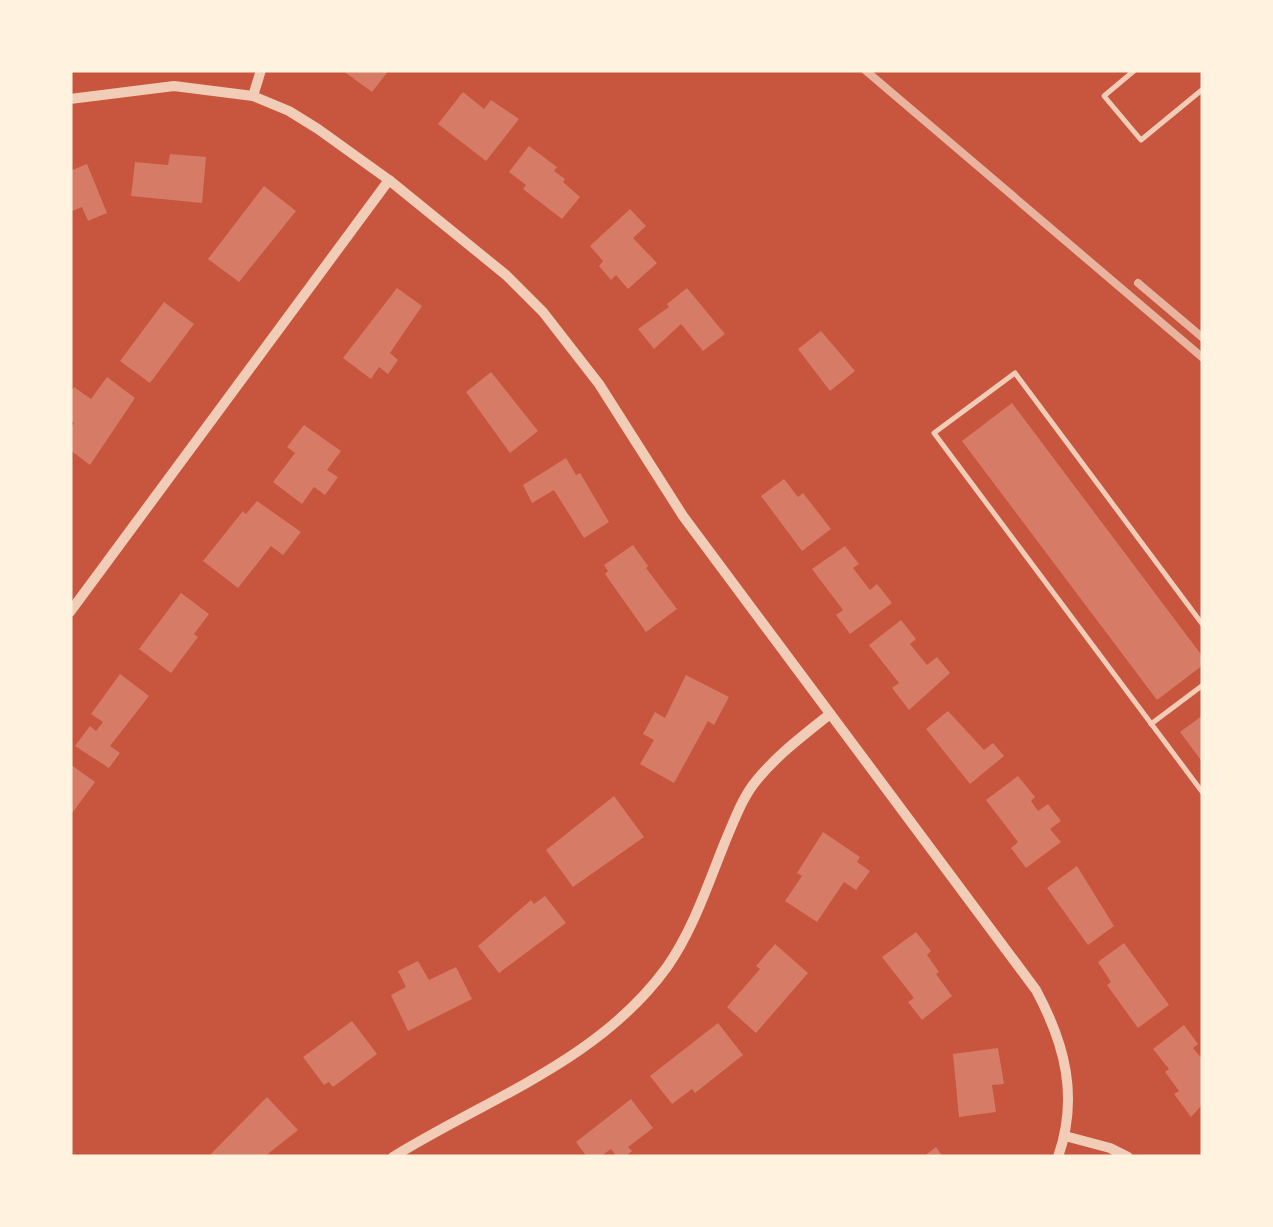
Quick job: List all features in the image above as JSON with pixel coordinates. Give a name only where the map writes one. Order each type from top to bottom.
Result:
[{"type":"street","points":[[253,96],[261,70]]},
{"type":"street","points":[[72,99],[174,86],[253,96],[289,111],[389,180],[506,275],[543,312],[599,384],[683,516],[1036,990],[1066,1058],[1070,1098],[1058,1157]]},
{"type":"street","points":[[70,612],[389,180]]},
{"type":"street","points":[[392,1157],[568,1061],[607,1032],[639,1000],[668,965],[694,917],[739,808],[756,781],[830,714]]},
{"type":"street","points":[[1065,1136],[1128,1157]]},
{"type":"lane","points":[[1135,70],[1104,96],[1140,140],[1203,89]]},
{"type":"lane","points":[[1203,625],[1015,373],[934,433],[1203,793]]},
{"type":"lane","points":[[1151,724],[1203,685]]},
{"type":"building","points":[[342,70],[389,70],[372,92]]},
{"type":"building","points":[[463,92],[484,109],[491,100],[519,119],[486,161],[438,124]]},
{"type":"building","points":[[529,146],[557,167],[554,171],[580,197],[562,219],[523,189],[526,185],[509,172]]},
{"type":"building","points":[[170,154],[206,157],[202,203],[131,196],[135,162],[168,165]]},
{"type":"building","points":[[87,164],[107,213],[88,221],[82,207],[70,212],[70,171]]},
{"type":"building","points":[[264,186],[296,211],[239,282],[208,259]]},
{"type":"building","points":[[630,209],[646,226],[633,238],[657,263],[628,289],[616,275],[611,280],[599,266],[603,261],[590,246]]},
{"type":"building","points":[[397,288],[422,306],[390,353],[398,360],[388,374],[379,367],[371,379],[343,358]]},
{"type":"building","points":[[687,288],[725,334],[703,351],[681,324],[654,349],[638,329],[669,307],[667,304]]},
{"type":"building","points":[[164,302],[194,324],[150,383],[120,361]]},
{"type":"building","points":[[821,331],[855,371],[830,391],[798,349]]},
{"type":"building","points":[[491,372],[538,431],[510,453],[466,392]]},
{"type":"building","points":[[107,377],[135,398],[90,465],[70,450],[74,423],[70,420],[70,393],[74,387],[91,399]]},
{"type":"building","points":[[1012,403],[1203,657],[1203,665],[1157,700],[962,441]]},
{"type":"building","points":[[304,425],[341,451],[327,470],[338,477],[325,495],[314,487],[302,504],[273,482],[295,453],[287,447]]},
{"type":"building","points":[[566,458],[576,475],[580,473],[609,522],[584,538],[554,490],[532,503],[523,485]]},
{"type":"building","points":[[784,479],[798,497],[803,493],[831,529],[802,551],[761,496]]},
{"type":"building","points":[[257,501],[301,532],[283,555],[271,546],[238,588],[203,561],[243,511],[246,514]]},
{"type":"building","points":[[633,545],[677,609],[646,632],[605,574],[608,571],[604,565]]},
{"type":"building","points":[[845,546],[859,564],[853,568],[870,590],[877,584],[892,603],[850,634],[836,615],[843,610],[812,569]]},
{"type":"building","points":[[181,593],[209,614],[194,634],[198,637],[171,673],[139,649]]},
{"type":"building","points":[[901,620],[916,639],[910,644],[927,665],[937,657],[950,673],[909,710],[892,688],[899,683],[869,645]]},
{"type":"building","points":[[120,674],[149,696],[110,746],[120,753],[109,768],[75,746],[90,726],[96,731],[103,722],[91,714]]},
{"type":"building","points":[[686,675],[729,697],[714,725],[708,721],[674,783],[640,764],[654,740],[643,734],[655,712],[665,718]]},
{"type":"building","points":[[948,711],[984,750],[993,743],[1004,756],[970,784],[926,729]]},
{"type":"building","points":[[1203,715],[1203,763],[1180,732]]},
{"type":"building","points":[[70,764],[95,782],[70,816]]},
{"type":"building","points":[[1018,776],[1035,797],[1031,801],[1038,811],[1048,804],[1061,821],[1050,829],[1061,842],[1026,868],[1011,848],[1018,842],[986,800]]},
{"type":"building","points":[[614,796],[644,837],[573,887],[546,850]]},
{"type":"building","points":[[823,832],[860,857],[857,862],[870,871],[856,890],[844,882],[817,922],[785,901]]},
{"type":"building","points":[[1077,866],[1114,926],[1088,945],[1047,888]]},
{"type":"building","points":[[545,896],[566,923],[499,973],[478,946],[531,900],[534,904]]},
{"type":"building","points":[[916,932],[931,951],[927,955],[952,996],[922,1020],[908,1002],[914,998],[882,957]]},
{"type":"building","points":[[1124,943],[1169,1005],[1138,1028],[1107,985],[1111,982],[1098,962]]},
{"type":"building","points":[[775,944],[808,973],[756,1033],[727,1007],[760,969],[756,966]]},
{"type":"building","points":[[418,961],[429,980],[456,967],[472,999],[408,1031],[391,995],[406,987],[398,971]]},
{"type":"building","points":[[352,1021],[377,1054],[333,1087],[329,1082],[324,1085],[303,1057]]},
{"type":"building","points":[[718,1023],[743,1055],[695,1093],[692,1089],[672,1104],[650,1076]]},
{"type":"building","points":[[1184,1025],[1198,1044],[1193,1048],[1203,1060],[1203,1104],[1191,1117],[1174,1094],[1179,1091],[1165,1072],[1169,1069],[1153,1049]]},
{"type":"building","points":[[998,1048],[1004,1084],[992,1085],[996,1112],[959,1117],[953,1054]]},
{"type":"building","points":[[267,1097],[298,1130],[264,1157],[208,1157]]},
{"type":"building","points":[[631,1099],[653,1128],[628,1147],[632,1151],[625,1157],[617,1157],[611,1149],[600,1157],[587,1157],[576,1142]]},
{"type":"building","points":[[936,1147],[943,1157],[923,1157]]},
{"type":"railway","points":[[865,70],[1203,358]]},
{"type":"railway","points":[[1138,283],[1203,338]]}]
